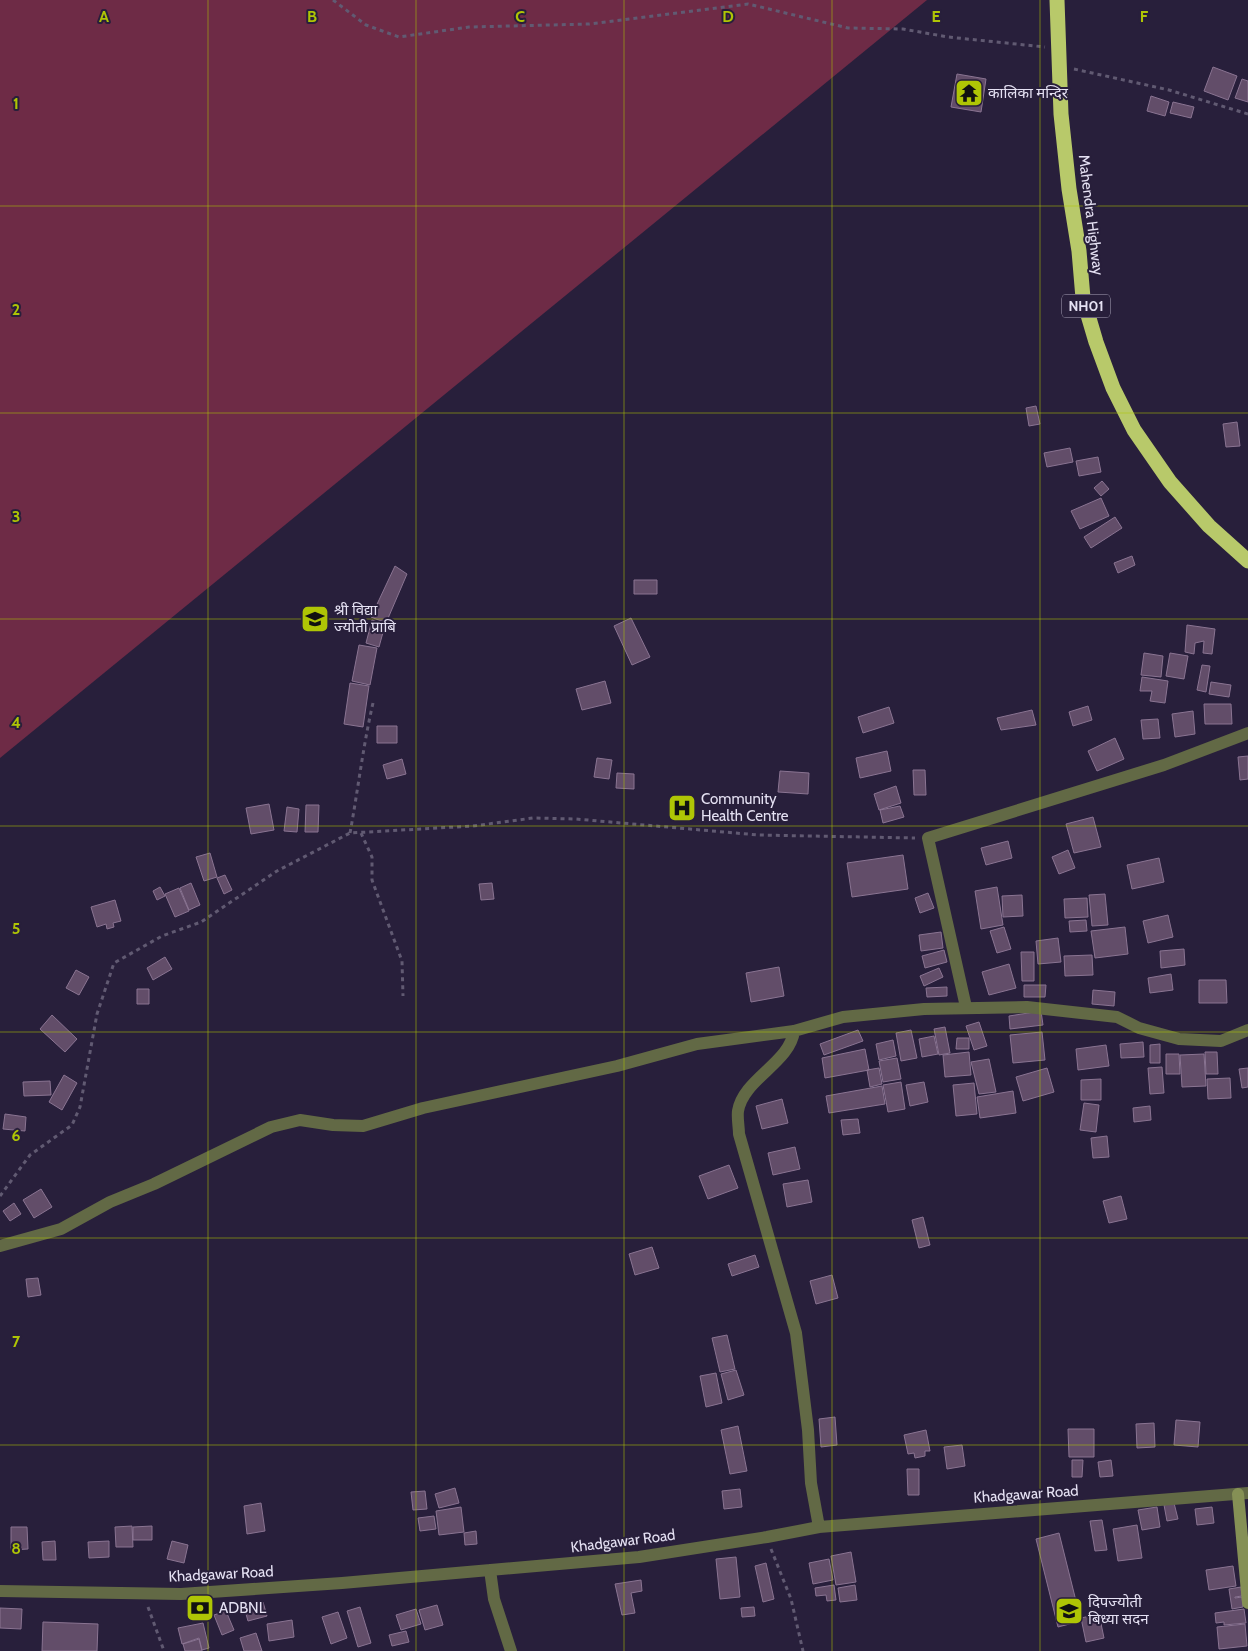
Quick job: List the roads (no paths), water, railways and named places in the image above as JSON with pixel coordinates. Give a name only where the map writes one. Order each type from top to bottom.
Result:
[{"type":"highway","name":"Mahendra Highway","points":[[1056,0],[1061,114],[1069,189],[1079,251],[1083,298],[1096,342],[1113,388],[1134,430],[1170,482],[1209,526],[1248,561]]},
{"type":"street","points":[[966,1007],[928,838],[1164,765],[1248,733]]},
{"type":"street","points":[[0,1246],[61,1229],[110,1202],[154,1184],[270,1127],[300,1120],[334,1125],[363,1126],[423,1108],[617,1066],[697,1044],[794,1031],[843,1017],[924,1009],[1027,1007],[1117,1017],[1139,1028],[1179,1039],[1222,1042],[1248,1030]]},
{"type":"street","points":[[794,1031],[793,1038],[780,1056],[743,1096],[738,1111],[739,1134],[796,1333],[808,1430],[811,1484],[819,1526]]},
{"type":"street","points":[[1243,1494],[1248,1603]]},
{"type":"street","name":"Khadgawar Road","points":[[0,1591],[181,1594],[342,1583],[639,1557],[766,1537],[819,1526],[1243,1494]]},
{"type":"street","points":[[490,1570],[494,1599],[511,1651]]},
{"type":"place","name":"कालिका मन्दिर","points":[[969,93]]},
{"type":"place","name":"श्री विद्या ज्योती प्राबि","points":[[315,619]]},
{"type":"place","name":"Community Health Centre","points":[[682,808]]},
{"type":"place","name":"ADBNL","points":[[200,1608]]},
{"type":"place","name":"दिपज्योती बिध्या सदन","points":[[1069,1611]]}]
